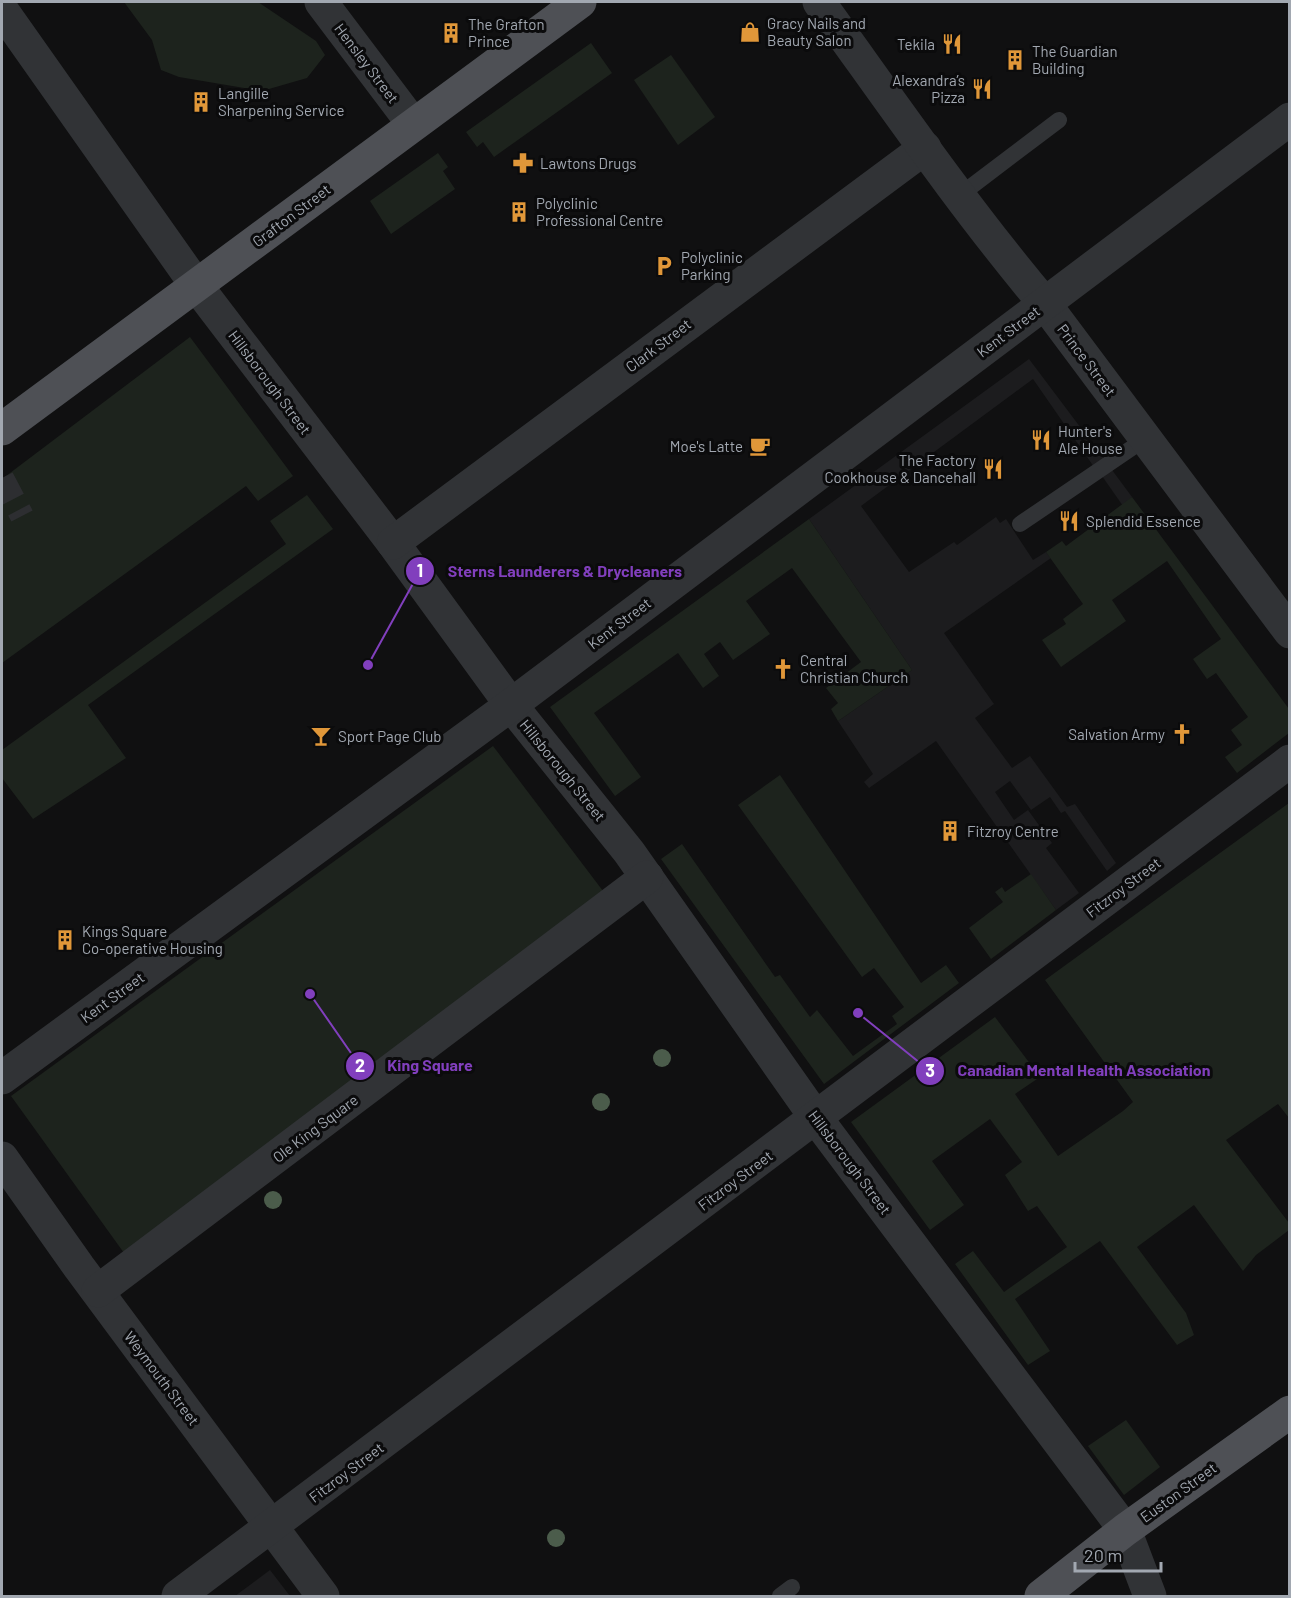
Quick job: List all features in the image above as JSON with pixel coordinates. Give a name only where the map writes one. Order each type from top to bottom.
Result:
[{"type":"main road","name":"Grafton Street","points":[[2,429],[580,2]]},
{"type":"main road","name":"Euston Street","points":[[1041,1596],[1125,1530],[1290,1412]]},
{"type":"street","name":"Hensley Street","points":[[321,2],[413,124]]},
{"type":"street","name":"Prince Street","points":[[819,2],[960,195],[1045,304],[1290,632]]},
{"type":"street","name":"Hillsborough Street","points":[[2,10],[196,285],[393,543],[511,705],[647,877],[816,1118],[1125,1530],[1150,1596]]},
{"type":"street","name":"Kent Street","points":[[2,1078],[511,705],[1290,118]]},
{"type":"street","name":"Clark Street","points":[[393,543],[925,148]]},
{"type":"street","name":"Fitzroy Street","points":[[178,1596],[273,1527],[1290,761]]},
{"type":"street","name":"Ole King Square","points":[[98,1291],[647,877]]},
{"type":"street","name":"Weymouth Street","points":[[2,1158],[323,1596]]},
{"type":"lane","points":[[960,195],[1059,120]]},
{"type":"lane","points":[[1020,524],[1145,439]]},
{"type":"shaded area","points":[[124,2],[258,2],[316,41],[325,55],[307,78],[262,91],[179,77],[161,70],[152,40]]},
{"type":"shaded area","points":[[591,43],[612,73],[494,157],[483,142],[477,147],[466,132]]},
{"type":"shaded area","points":[[671,55],[715,117],[678,145],[634,80]]},
{"type":"shaded area","points":[[438,153],[448,167],[443,171],[455,189],[391,234],[370,201]]},
{"type":"shaded area","points":[[190,337],[293,476],[258,501],[246,486],[2,663],[2,479]]},
{"type":"shaded area","points":[[1029,359],[1105,460],[1094,467],[1033,379],[861,506],[909,572],[954,542],[957,545],[996,517],[1000,523],[1006,519],[1033,560],[1046,552],[1051,558],[944,633],[994,704],[975,718],[1012,768],[1030,756],[1067,807],[1075,804],[1116,863],[1107,871],[1065,811],[1061,813],[1050,797],[1031,810],[1010,781],[995,792],[1014,820],[1028,810],[1052,843],[1046,848],[1079,893],[1056,910],[936,741],[869,788],[864,782],[873,774],[838,721],[912,670],[809,519]]},
{"type":"shaded area","points":[[1112,470],[1132,497],[1123,506],[1102,476]]},
{"type":"shaded area","points":[[307,495],[333,529],[88,705],[126,758],[33,819],[2,778],[2,750],[286,544],[270,521]]},
{"type":"shaded area","points":[[1132,497],[1289,709],[1289,733],[1237,773],[1225,757],[1242,745],[1231,730],[1248,717],[1216,673],[1207,679],[1193,659],[1221,639],[1167,561],[1112,600],[1126,621],[1061,667],[1042,640],[1066,624],[1063,619],[1083,604],[1046,552],[1062,541],[1066,546]]},
{"type":"shaded area","points":[[809,519],[912,670],[838,721],[831,709],[838,703],[826,688],[861,662],[792,568],[746,601],[770,634],[733,660],[720,642],[704,654],[719,676],[703,688],[678,653],[594,713],[641,777],[615,796],[550,707]]},
{"type":"shaded area","points":[[493,746],[603,891],[124,1253],[11,1096]]},
{"type":"shaded area","points":[[780,775],[921,983],[946,965],[959,983],[824,1084],[661,859],[682,844],[775,977],[780,975],[810,1017],[817,1010],[853,1056],[897,1024],[892,1016],[904,1007],[874,968],[862,977],[738,805]]},
{"type":"shaded area","points":[[1289,803],[1289,1118],[1278,1104],[1226,1140],[1289,1223],[1289,1230],[1256,1255],[1243,1271],[1194,1205],[1137,1247],[1186,1313],[1194,1335],[1177,1345],[1100,1241],[1015,1299],[1050,1351],[1028,1365],[955,1264],[973,1251],[1004,1292],[1067,1247],[1037,1206],[1028,1211],[1005,1175],[1022,1162],[990,1119],[932,1161],[964,1205],[930,1230],[851,1122],[995,1017],[1040,1077],[1015,1094],[1058,1156],[1123,1111],[1133,1102],[1045,980]]},
{"type":"shaded area","points":[[1031,874],[1056,910],[991,959],[969,928],[1003,902],[995,892],[1002,887],[1005,892]]},
{"type":"shaded area","points":[[1126,1420],[1160,1467],[1124,1495],[1088,1446]]},
{"type":"shaded area","points":[[270,1570],[290,1596],[235,1596]]},
{"type":"tunnel","points":[[2,478],[22,516]]},
{"type":"place","name":"Gracy Nails and Beauty Salon","points":[[750,32]]},
{"type":"place","name":"The Grafton Prince","points":[[451,33]]},
{"type":"place","name":"Tekila","points":[[952,44]]},
{"type":"place","name":"The Guardian Building","points":[[1015,60]]},
{"type":"place","name":"Alexandra’s Pizza","points":[[982,89]]},
{"type":"place","name":"Langille Sharpening Service","points":[[201,102]]},
{"type":"place","name":"Lawtons Drugs","points":[[523,163]]},
{"type":"place","name":"Polyclinic Professional Centre","points":[[519,212]]},
{"type":"place","name":"Polyclinic Parking","points":[[664,266]]},
{"type":"place","name":"Hunter's Ale House","points":[[1041,440]]},
{"type":"place","name":"Moe's Latte","points":[[760,446]]},
{"type":"place","name":"The Factory Cookhouse & Dancehall","points":[[993,469]]},
{"type":"place","name":"Splendid Essence","points":[[1069,521]]},
{"type":"place","name":"Sterns Launderers & Drycleaners","points":[[368,665]]},
{"type":"place","name":"Central Christian Church","points":[[783,669]]},
{"type":"place","name":"Salvation Army","points":[[1182,734]]},
{"type":"place","name":"Sport Page Club","points":[[321,736]]},
{"type":"place","name":"Fitzroy Centre","points":[[950,831]]},
{"type":"place","name":"Kings Square Co-operative Housing","points":[[65,940]]},
{"type":"place","name":"King Square","points":[[310,994]]},
{"type":"place","name":"Canadian Mental Health Association","points":[[858,1013]]}]
